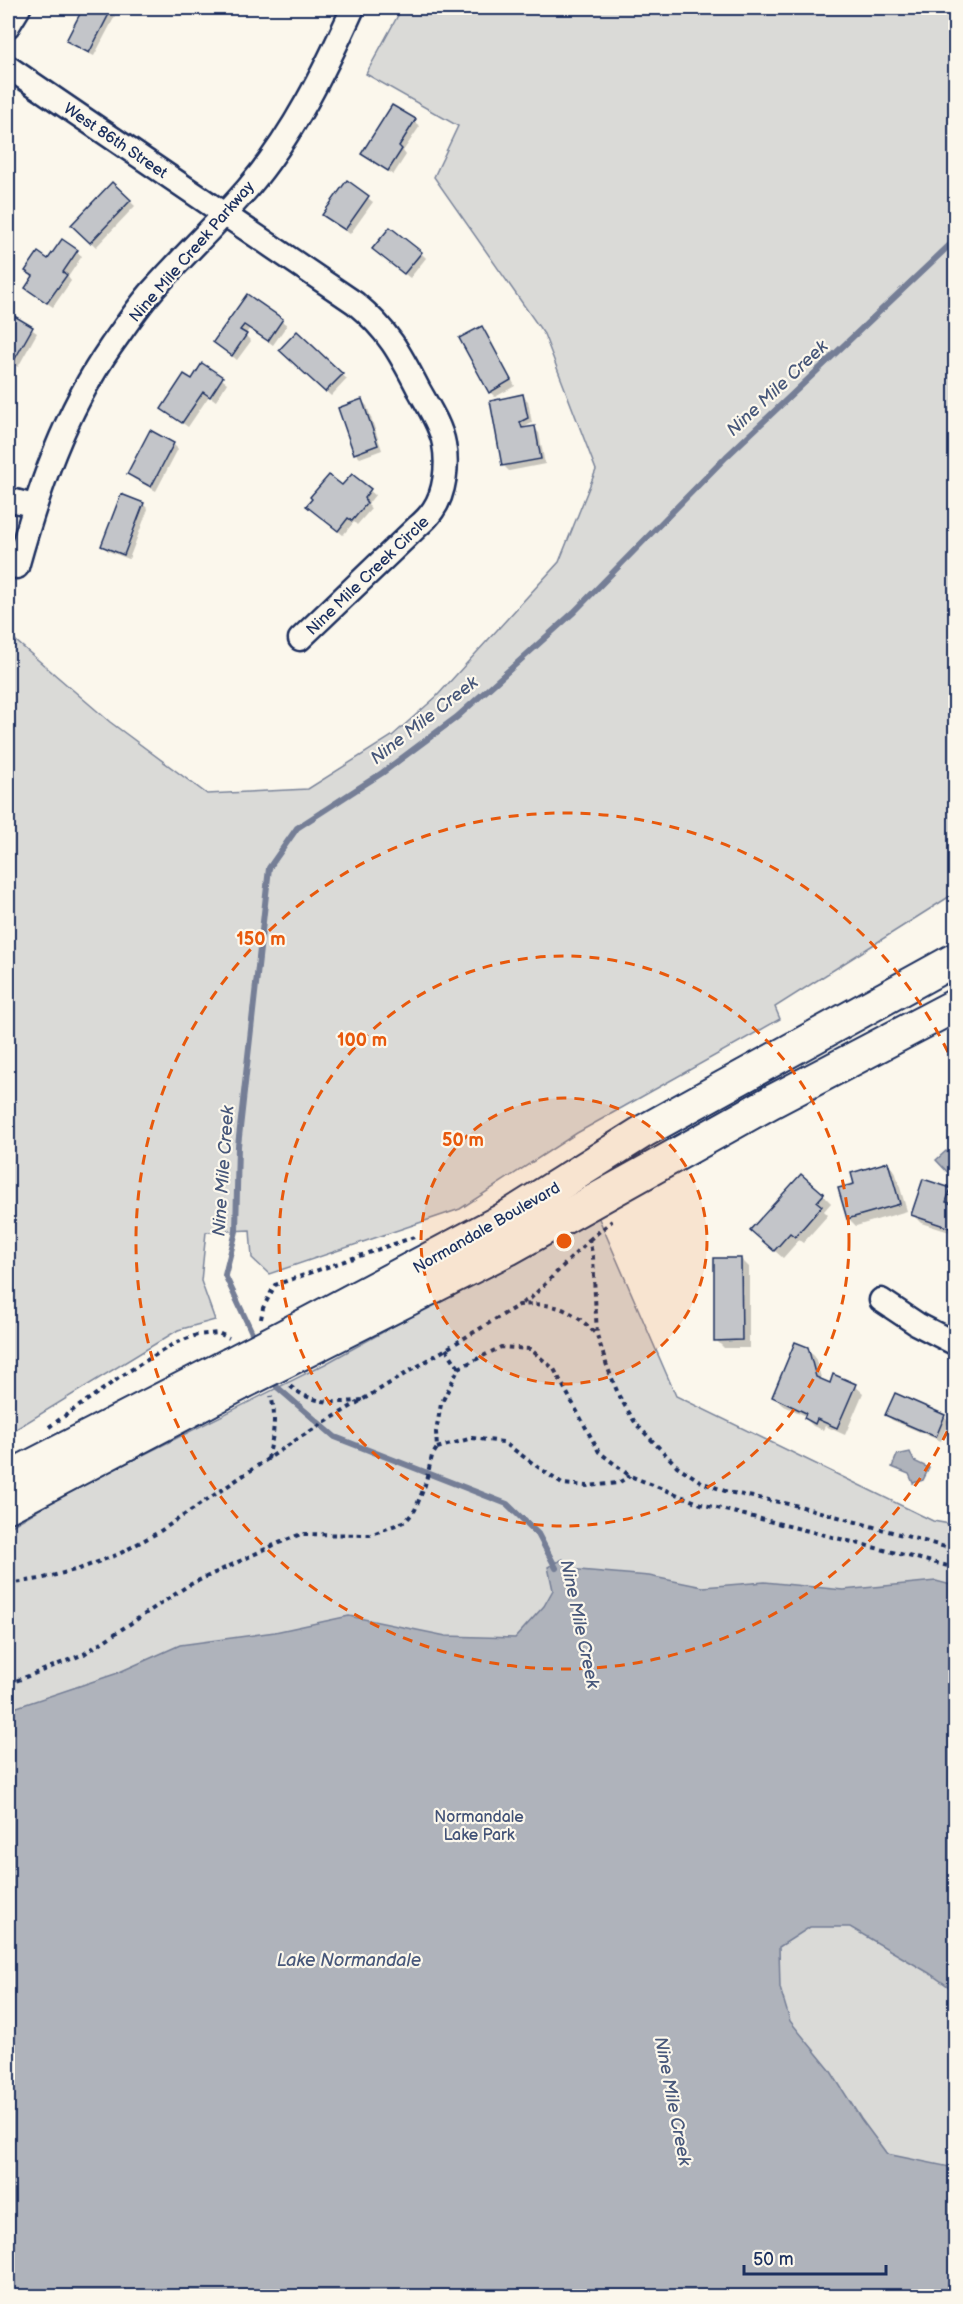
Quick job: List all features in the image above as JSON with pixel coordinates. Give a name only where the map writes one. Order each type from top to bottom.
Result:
[{"type":"main road","name":"Normandale Boulevard","points":[[295,1344],[501,1221],[644,1131],[956,959]]},
{"type":"main road","name":"Normandale Boulevard","points":[[8,1478],[295,1344],[508,1249],[762,1108],[956,1005]]},
{"type":"main road","name":"Normandale Boulevard","points":[[8,1506],[235,1374]]},
{"type":"street","points":[[8,26],[19,8]]},
{"type":"street","name":"Nine Mile Creek Parkway","points":[[17,567],[47,467],[76,406],[110,348],[151,292],[249,186],[294,123],[332,56],[353,8]]},
{"type":"street","name":"West 86th Street","points":[[8,67],[225,214]]},
{"type":"street","name":"Nine Mile Creek Circle","points":[[225,214],[374,318],[404,359],[444,443],[443,487],[434,509],[300,639]]},
{"type":"street","points":[[8,499],[34,507]]},
{"type":"street","points":[[881,1300],[917,1324],[956,1344]]},
{"type":"path","points":[[8,1584],[79,1569],[119,1554],[159,1532],[299,1438],[531,1298],[589,1240],[595,1284],[597,1335],[619,1396],[636,1424],[677,1466],[703,1483],[728,1492],[810,1509],[956,1550]]},
{"type":"path","points":[[519,1305],[540,1303],[562,1308],[582,1320],[597,1335]]},
{"type":"path","points":[[438,1448],[436,1432],[441,1404],[459,1368],[501,1347],[530,1349],[554,1369],[599,1452],[630,1476],[701,1504],[956,1568]]},
{"type":"path","points":[[446,1349],[459,1368]]},
{"type":"path","points":[[8,1684],[84,1654],[189,1585],[274,1545],[301,1534],[370,1535],[388,1530],[406,1521],[416,1510],[432,1456],[443,1445],[472,1438],[503,1442],[562,1484],[588,1486],[618,1482],[630,1476]]},
{"type":"green space","points":[[402,8],[955,8],[955,893],[775,1007],[780,1019],[577,1133],[460,1209],[269,1274],[252,1258],[250,1230],[206,1232],[201,1281],[215,1320],[178,1330],[8,1434],[8,629],[16,641],[110,722],[207,794],[308,789],[392,736],[436,697],[559,562],[596,470],[544,334],[434,177],[458,126],[366,74]]},
{"type":"green space","name":"Lake Normandale","points":[[597,1214],[676,1396],[933,1521],[955,1525],[955,2296],[8,2296],[8,1528],[65,1494],[325,1364]]},
{"type":"water","points":[[946,1151],[955,1161],[955,1180],[936,1160]]},
{"type":"water","points":[[910,1452],[914,1461],[929,1468],[923,1480],[913,1483],[909,1474],[892,1467],[897,1455]]},
{"type":"water","name":"Lake Normandale","points":[[563,1559],[568,1569],[649,1576],[703,1587],[765,1582],[843,1590],[936,1581],[955,1586],[955,1991],[929,1973],[850,1927],[810,1927],[779,1947],[780,1988],[790,2021],[830,2070],[861,2119],[887,2154],[955,2168],[955,2296],[8,2296],[8,1710],[115,1674],[180,1645],[275,1632],[349,1616],[446,1636],[515,1638],[544,1606],[553,1590],[548,1567]]},
{"type":"building","points":[[83,8],[111,10],[89,53],[66,41]]},
{"type":"building","points":[[392,105],[416,119],[399,146],[402,149],[388,171],[361,154]]},
{"type":"building","points":[[347,180],[369,196],[345,230],[322,215]]},
{"type":"building","points":[[112,182],[131,200],[90,243],[71,225]]},
{"type":"building","points":[[390,227],[422,252],[404,274],[372,249]]},
{"type":"building","points":[[62,239],[78,250],[63,272],[67,275],[47,303],[25,288],[33,276],[25,271],[38,252],[48,259]]},
{"type":"building","points":[[247,294],[283,319],[268,341],[244,325],[240,330],[247,334],[232,356],[213,342]]},
{"type":"building","points":[[11,314],[33,327],[12,364],[8,361],[8,320]]},
{"type":"building","points":[[482,326],[511,380],[489,393],[459,338]]},
{"type":"building","points":[[297,331],[343,374],[325,392],[279,350]]},
{"type":"building","points":[[202,363],[223,377],[210,397],[203,392],[182,423],[161,409],[184,374],[192,379]]},
{"type":"building","points":[[523,394],[528,418],[520,422],[522,428],[535,426],[541,459],[502,466],[490,401]]},
{"type":"building","points":[[362,399],[378,445],[354,454],[338,408]]},
{"type":"building","points":[[150,430],[174,443],[151,487],[127,474]]},
{"type":"building","points":[[352,474],[371,489],[364,498],[367,503],[352,521],[348,518],[338,531],[306,506],[312,499],[310,497],[329,475],[342,485]]},
{"type":"building","points":[[121,494],[144,503],[124,555],[101,546]]},
{"type":"building","points":[[888,1162],[900,1204],[847,1219],[838,1188],[854,1184],[851,1173]]},
{"type":"building","points":[[801,1174],[824,1194],[817,1202],[822,1206],[795,1237],[790,1233],[774,1251],[750,1230]]},
{"type":"building","points":[[923,1179],[951,1188],[946,1202],[956,1205],[956,1230],[911,1215]]},
{"type":"building","points":[[714,1258],[741,1258],[742,1340],[714,1341]]},
{"type":"building","points":[[795,1342],[808,1347],[816,1377],[830,1383],[833,1374],[856,1384],[837,1428],[817,1419],[815,1424],[804,1418],[806,1413],[772,1397]]},
{"type":"building","points":[[895,1393],[945,1415],[936,1437],[885,1415]]},
{"type":"waterway","name":"Nine Mile Creek","points":[[255,1339],[225,1275],[236,1231],[238,1146],[269,868],[297,828],[382,773],[457,717],[574,612],[726,457],[956,239]]},
{"type":"waterway","name":"Nine Mile Creek","points":[[273,1379],[277,1387],[335,1437],[507,1504],[538,1534],[556,1568]]},
{"type":"park label","name":"Normandale Lake Park","points":[[479,1825]]}]
